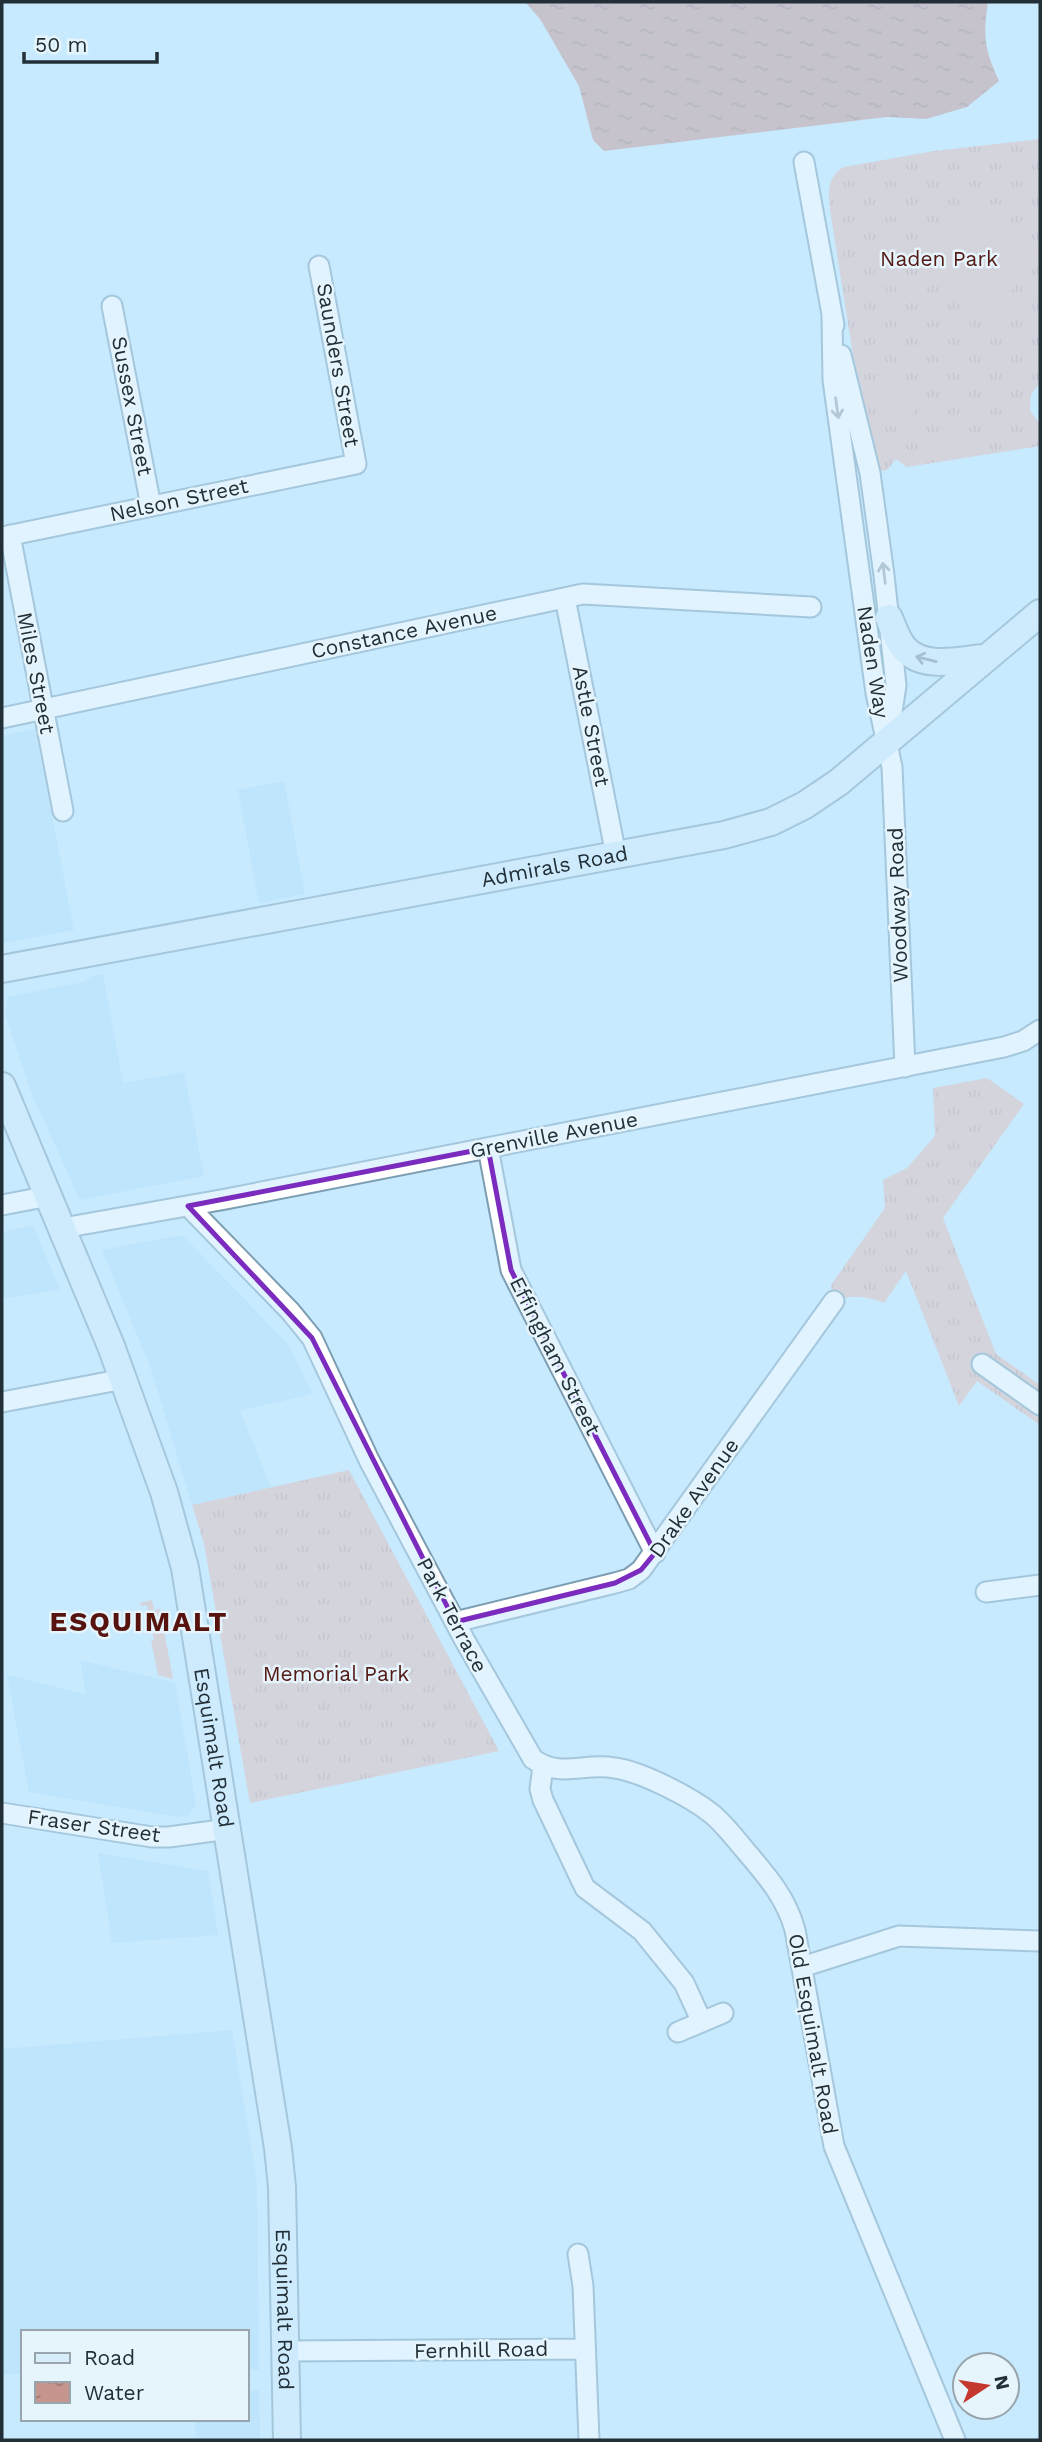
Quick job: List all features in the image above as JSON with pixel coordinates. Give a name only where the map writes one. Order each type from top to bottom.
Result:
[{"type":"main road","name":"Admirals Road","points":[[2,969],[724,835],[771,822],[805,805],[839,782],[1040,613]]},
{"type":"main road","points":[[889,618],[903,647],[914,657],[936,662],[984,658]]},
{"type":"main road","name":"Esquimalt Road","points":[[2,1086],[124,1379],[164,1492],[182,1553],[228,1829],[282,2187],[287,2440]]},
{"type":"street","name":"Naden Way","points":[[804,162],[832,316],[870,473],[896,685],[887,743]]},
{"type":"street","name":"Saunders Street","points":[[319,266],[356,464]]},
{"type":"street","name":"Sussex Street","points":[[112,306],[151,506]]},
{"type":"street","name":"Naden Way","points":[[832,316],[834,380],[874,680],[887,743]]},
{"type":"street","name":"Nelson Street","points":[[6,536],[356,464]]},
{"type":"street","name":"Miles Street","points":[[6,536],[62,811]]},
{"type":"street","name":"Constance Avenue","points":[[2,718],[583,594],[811,607]]},
{"type":"street","name":"Astle Street","points":[[565,598],[617,855]]},
{"type":"street","name":"Woodway Road","points":[[887,743],[892,772],[905,1066]]},
{"type":"street","name":"Grenville Avenue","points":[[63,1228],[1004,1047],[1023,1041],[1040,1030]]},
{"type":"street","name":"Effingham Street","points":[[488,1148],[511,1270],[655,1553]]},
{"type":"street","points":[[2,1205],[49,1196]]},
{"type":"street","name":"Park Terrace","points":[[188,1206],[290,1311],[312,1338],[369,1460],[455,1622],[525,1749],[543,1766]]},
{"type":"street","name":"Drake Avenue","points":[[455,1622],[615,1583],[641,1570],[834,1301]]},
{"type":"street","points":[[982,1364],[1040,1405]]},
{"type":"street","points":[[2,1402],[124,1379]]},
{"type":"street","points":[[986,1592],[1040,1585]]},
{"type":"street","points":[[543,1766],[540,1777],[543,1800],[579,1878],[593,1895],[642,1931],[688,1988],[702,2022]]},
{"type":"street","name":"Old Esquimalt Road","points":[[543,1766],[554,1770],[599,1766],[629,1771],[704,1808],[724,1826],[782,1896],[790,1913],[802,1967],[834,2147],[955,2440]]},
{"type":"street","name":"Fraser Street","points":[[2,1813],[152,1837],[228,1829]]},
{"type":"street","points":[[802,1967],[899,1936],[1040,1941]]},
{"type":"street","points":[[678,2032],[723,2013]]},
{"type":"street","points":[[578,2254],[583,2286],[589,2440]]},
{"type":"street","name":"Fernhill Road","points":[[286,2351],[584,2348]]},
{"type":"highlighted area","points":[[488,1148],[511,1270],[655,1553],[641,1570],[615,1583],[455,1622],[312,1338],[188,1206]]},
{"type":"shaded area","points":[[35,729],[74,930],[2,943],[2,736]]},
{"type":"shaded area","points":[[284,781],[305,894],[259,903],[238,790]]},
{"type":"shaded area","points":[[103,974],[123,1083],[184,1072],[204,1176],[80,1200],[31,1092],[5,1013],[8,997],[84,982],[92,976]]},
{"type":"shaded area","points":[[33,1226],[60,1289],[2,1299],[2,1232]]},
{"type":"shaded area","points":[[182,1235],[288,1344],[312,1394],[240,1411],[271,1487],[192,1505],[150,1366],[102,1250]]},
{"type":"shaded area","points":[[80,1660],[175,1683],[196,1805],[188,1816],[179,1817],[29,1792],[7,1675],[86,1694]]},
{"type":"shaded area","points":[[98,1853],[208,1871],[218,1935],[112,1943]]},
{"type":"shaded area","points":[[232,2030],[257,2184],[259,2370],[248,2370],[248,2330],[21,2330],[21,2374],[2,2374],[2,2049]]},
{"type":"shaded area","points":[[248,2390],[259,2390],[260,2440],[196,2440],[195,2421],[248,2421]]},
{"type":"green space","name":"Naden Park","points":[[1040,139],[1040,382],[1031,395],[1030,411],[1040,424],[1040,446],[907,467],[896,459],[887,470],[880,471],[853,355],[830,210],[829,191],[834,175],[844,167],[934,151]]},
{"type":"green space","points":[[964,199],[1039,248],[996,315],[920,265]]},
{"type":"green space","points":[[880,372],[922,391],[921,400],[910,418],[899,411],[885,395],[875,377]]},
{"type":"green space","points":[[951,428],[976,447],[974,452],[920,462],[911,460],[911,457]]},
{"type":"green space","points":[[987,1078],[1024,1104],[943,1218],[996,1354],[1040,1385],[1040,1425],[977,1381],[959,1406],[906,1271],[884,1303],[859,1297],[834,1301],[831,1285],[885,1208],[883,1180],[907,1168],[935,1136],[933,1088]]},
{"type":"green space","name":"Memorial Park","points":[[349,1470],[499,1751],[250,1803],[204,1544],[192,1505]]},
{"type":"green space","points":[[152,1600],[154,1610],[160,1609],[173,1679],[158,1675],[147,1605],[141,1606],[140,1603]]},
{"type":"water","points":[[525,2],[988,2],[986,42],[999,81],[967,107],[926,119],[887,117],[604,151],[593,140],[579,86],[540,19]]},
{"type":"district","name":"ESQUIMALT","points":[[139,1621]]}]
